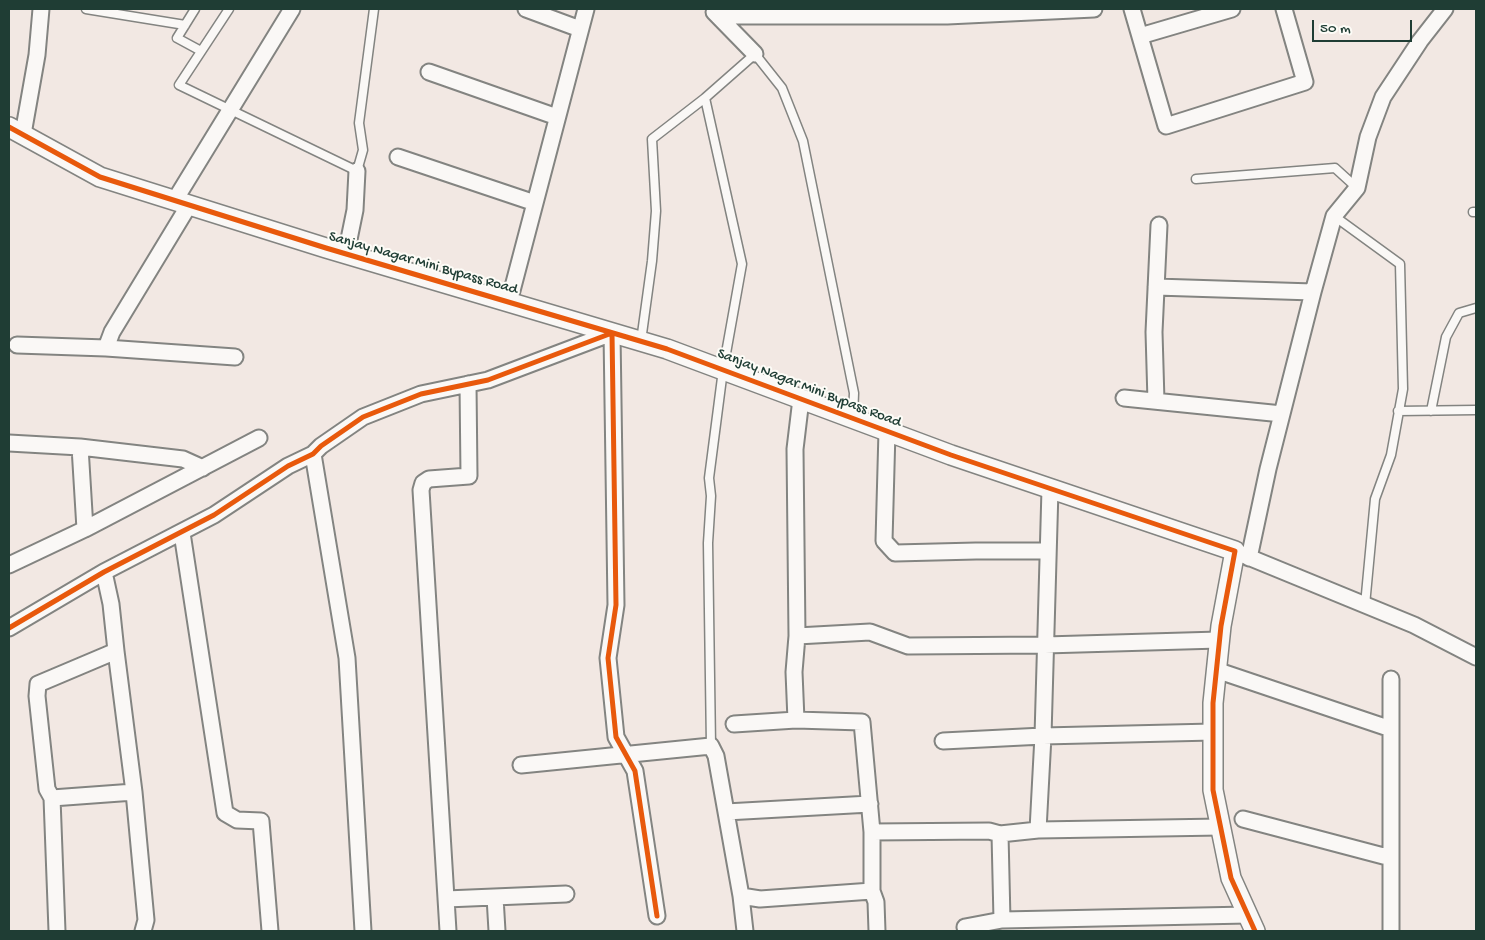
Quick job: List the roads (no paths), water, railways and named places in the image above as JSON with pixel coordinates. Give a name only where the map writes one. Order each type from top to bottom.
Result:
[{"type":"street","points":[[16,131],[37,55],[41,9]]},
{"type":"street","points":[[106,348],[112,332],[182,203],[230,109],[292,9]]},
{"type":"street","points":[[526,9],[580,29]]},
{"type":"street","points":[[509,302],[586,9]]},
{"type":"street","points":[[714,12],[947,13],[1094,9]]},
{"type":"street","points":[[1132,9],[1166,126],[1305,82],[1284,9]]},
{"type":"street","points":[[1140,36],[1232,9]]},
{"type":"street","points":[[966,931],[966,926],[1002,920],[1251,923],[1231,878],[1213,790],[1212,703],[1219,640],[1242,554],[1268,469],[1334,216],[1357,188],[1368,137],[1384,96],[1420,41],[1445,9]]},
{"type":"street","points":[[714,12],[755,54]]},
{"type":"street","points":[[429,72],[557,117]]},
{"type":"street","name":"Sanjay Nagar Mini Bypass Road","points":[[16,131],[100,177],[346,254],[667,349],[951,455],[1242,554]]},
{"type":"street","points":[[398,157],[535,203]]},
{"type":"street","points":[[346,254],[355,210],[357,171]]},
{"type":"street","points":[[1156,402],[1154,332],[1159,225]]},
{"type":"street","points":[[1156,287],[1313,292]]},
{"type":"street","points":[[9,628],[104,572],[214,516],[288,466],[313,454],[321,446],[363,417],[421,394],[488,380],[612,333],[616,605],[608,658],[616,737],[635,771],[658,916]]},
{"type":"street","points":[[17,344],[235,357]]},
{"type":"street","points":[[448,931],[421,490],[423,483],[429,479],[469,476],[468,384]]},
{"type":"street","points":[[1124,398],[1282,414]]},
{"type":"street","points":[[796,720],[794,672],[797,636],[795,449],[801,399]]},
{"type":"street","points":[[887,431],[884,542],[895,553],[1048,551]]},
{"type":"street","points":[[9,565],[85,529],[260,438]]},
{"type":"street","points":[[9,443],[80,447],[183,459],[203,468]]},
{"type":"street","points":[[80,447],[85,529]]},
{"type":"street","points":[[313,454],[347,658],[363,931]]},
{"type":"street","points":[[1038,830],[1043,736],[1050,489]]},
{"type":"street","points":[[182,533],[225,813],[237,820],[261,821],[270,931]]},
{"type":"street","points":[[1242,554],[1414,625],[1476,657]]},
{"type":"street","points":[[104,572],[112,604],[116,652],[134,792],[146,920],[143,931]]},
{"type":"street","points":[[797,636],[870,632],[908,646],[1045,645],[1219,640]]},
{"type":"street","points":[[57,931],[52,798],[48,789],[37,696],[38,684],[116,652]]},
{"type":"street","points":[[1216,670],[1391,729]]},
{"type":"street","points":[[1391,679],[1391,931]]},
{"type":"street","points":[[734,724],[796,720],[862,722],[872,832],[872,891],[876,902],[877,931]]},
{"type":"street","points":[[943,741],[1043,736],[1213,732]]},
{"type":"street","points":[[521,765],[711,746],[716,756],[741,896],[745,931]]},
{"type":"street","points":[[52,798],[134,792]]},
{"type":"street","points":[[726,812],[870,804]]},
{"type":"street","points":[[1243,819],[1391,858]]},
{"type":"street","points":[[872,832],[988,832],[1000,834],[1038,830],[1221,827]]},
{"type":"street","points":[[1000,834],[1002,920]]},
{"type":"street","points":[[741,896],[760,899],[872,891]]},
{"type":"street","points":[[446,899],[566,894]]},
{"type":"street","points":[[495,897],[497,931]]},
{"type":"lane","points":[[86,9],[185,25]]},
{"type":"lane","points":[[195,9],[177,38],[201,52]]},
{"type":"lane","points":[[229,9],[179,85],[357,171],[363,150],[359,123],[374,9]]},
{"type":"lane","points":[[641,341],[652,261],[656,211],[652,139],[706,98],[755,54],[782,88],[803,141],[854,393],[853,419]]},
{"type":"lane","points":[[706,98],[742,264],[723,370],[709,478],[711,496],[708,543],[711,746]]},
{"type":"lane","points":[[1196,179],[1335,168],[1357,188]]},
{"type":"lane","points":[[1334,216],[1400,264],[1403,389],[1391,455],[1375,498],[1365,605]]},
{"type":"lane","points":[[1431,411],[1446,337],[1459,313],[1476,308]]},
{"type":"lane","points":[[1398,411],[1476,410]]}]
